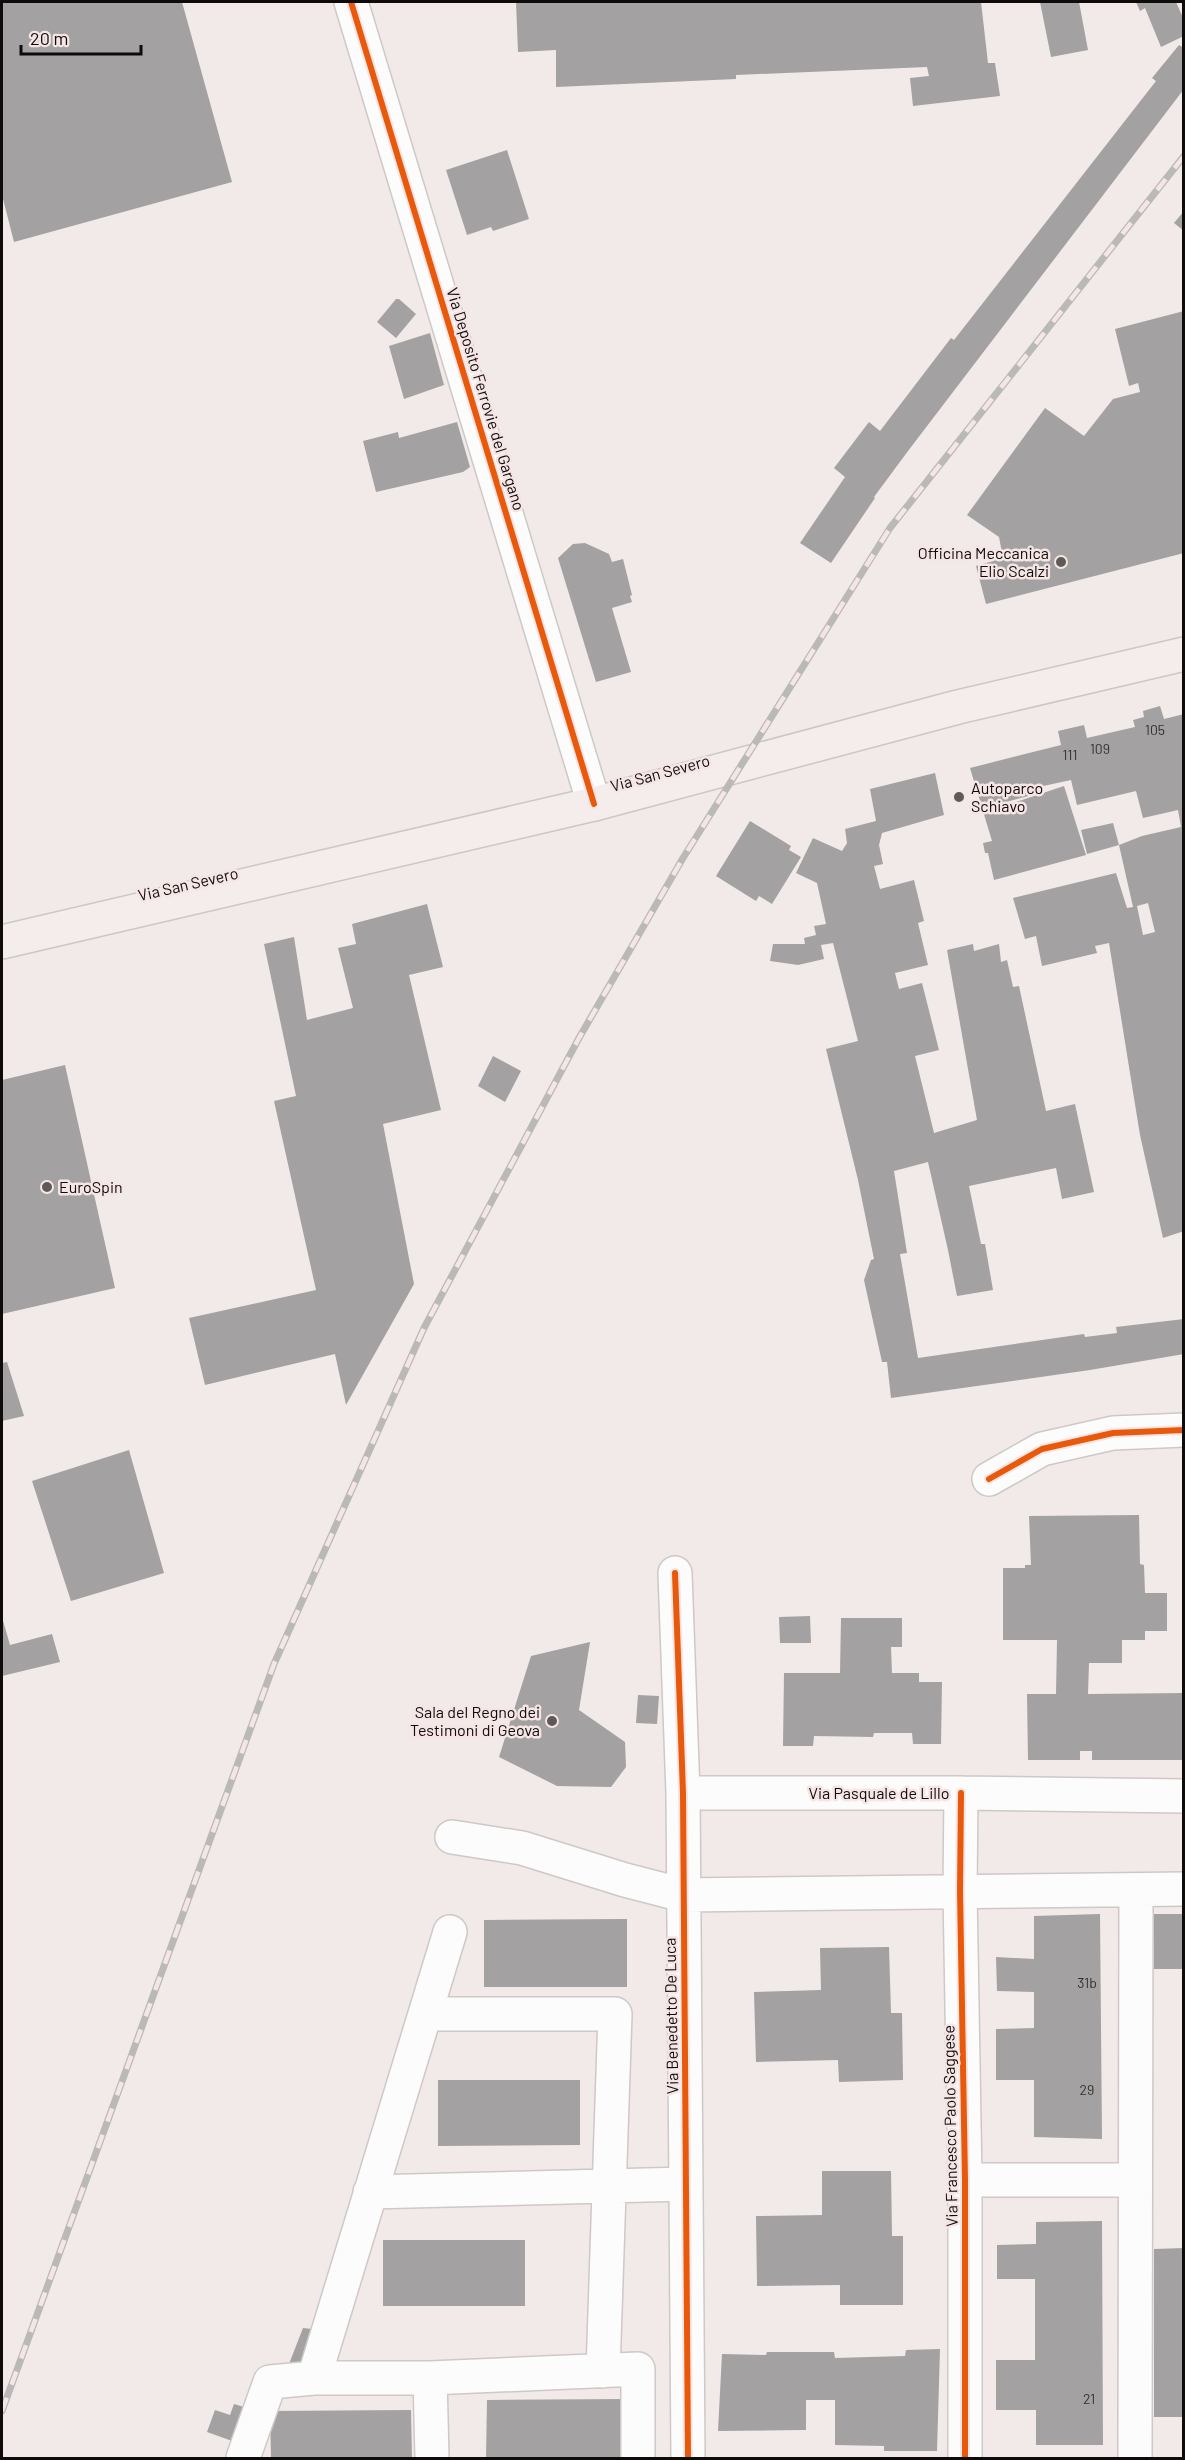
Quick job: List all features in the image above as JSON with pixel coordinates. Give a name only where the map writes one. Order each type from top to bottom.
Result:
[{"type":"main road","name":"Via San Severo","points":[[2,942],[594,804],[958,707],[1184,654]]},
{"type":"street","name":"Via Deposito Ferrovie del Gargano","points":[[351,2],[594,804]]},
{"type":"street","points":[[989,1479],[1042,1449],[1113,1433],[1184,1430]]},
{"type":"street","name":"Via Benedetto De Luca","points":[[675,1573],[683,1793],[688,2458]]},
{"type":"street","name":"Via Pasquale de Lillo","points":[[683,1793],[1184,1796]]},
{"type":"street","name":"Via Francesco Paolo Saggese","points":[[961,1793],[965,2458]]},
{"type":"street","points":[[452,1837],[522,1848],[625,1880],[683,1895],[1184,1889]]},
{"type":"street","points":[[1135,2458],[1136,1890]]},
{"type":"street","points":[[314,2378],[450,1932]]},
{"type":"street","points":[[426,2014],[615,2014],[603,2371]]},
{"type":"street","name":"Via Francesco Paolo Saggese","points":[[965,2180],[1135,2180]]},
{"type":"street","points":[[370,2192],[609,2184],[686,2184]]},
{"type":"street","points":[[243,2458],[270,2382],[314,2378],[430,2378],[638,2369],[638,2458]]},
{"type":"street","points":[[430,2378],[432,2458]]},
{"type":"building","points":[[2,2],[182,2],[232,182],[14,242],[2,195]]},
{"type":"building","points":[[516,2],[981,2],[988,63],[995,63],[1000,96],[913,106],[910,78],[929,76],[927,67],[736,75],[736,79],[556,87],[556,50],[518,52]]},
{"type":"building","points":[[1040,2],[1079,2],[1088,50],[1051,57]]},
{"type":"building","points":[[1136,2],[1176,2],[1184,20],[1184,36],[1161,47],[1145,8],[1140,11]]},
{"type":"building","points":[[1179,45],[1184,48],[1184,89],[908,451],[874,497],[831,563],[800,543],[845,477],[834,468],[869,422],[880,431],[951,338],[954,340],[1156,81],[1152,78]]},
{"type":"building","points":[[507,150],[529,219],[493,231],[491,227],[467,235],[446,170]]},
{"type":"building","points":[[1184,211],[1184,231],[1174,223]]},
{"type":"building","points":[[396,299],[416,314],[396,338],[377,322]]},
{"type":"building","points":[[1184,311],[1184,553],[986,604],[976,566],[1003,558],[999,537],[967,515],[1045,408],[1084,436],[1113,399],[1140,392],[1138,383],[1129,386],[1115,329]]},
{"type":"building","points":[[430,333],[444,385],[404,399],[389,346]]},
{"type":"building","points":[[457,422],[470,467],[463,472],[376,492],[363,441],[398,432],[399,438]]},
{"type":"building","points":[[585,543],[609,554],[612,562],[623,559],[632,595],[630,596],[632,602],[612,608],[631,672],[596,682],[558,558],[573,544]]},
{"type":"building","points":[[1160,706],[1164,719],[1184,714],[1184,1231],[1163,1238],[1140,1135],[1109,943],[1095,946],[1097,953],[1042,966],[1036,936],[1025,939],[1013,898],[1116,873],[1127,908],[1133,907],[1119,845],[1142,836],[1181,827],[1178,810],[1143,818],[1136,791],[1077,805],[1071,780],[1034,788],[1036,794],[1006,802],[1007,805],[1064,786],[1086,855],[994,880],[988,853],[985,853],[983,843],[992,841],[970,768],[1061,745],[1058,731],[1084,725],[1087,738],[1135,727],[1133,720],[1144,717],[1143,711]],"holes":[[[1148,903],[1155,932],[1143,935],[1137,906]]]},
{"type":"building","points":[[935,773],[944,815],[882,833],[879,845],[883,864],[874,866],[880,889],[914,880],[924,921],[918,923],[928,965],[895,973],[899,989],[922,983],[939,1050],[915,1056],[934,1133],[977,1120],[947,950],[973,944],[974,951],[999,944],[1001,962],[1007,960],[1013,987],[1019,986],[1046,1111],[1075,1104],[1094,1192],[1062,1199],[1056,1168],[969,1186],[981,1244],[985,1244],[993,1290],[957,1296],[928,1162],[894,1171],[907,1253],[900,1254],[918,1358],[1084,1334],[1085,1337],[1117,1333],[1116,1327],[1184,1319],[1184,1354],[1090,1370],[891,1398],[887,1362],[882,1362],[864,1280],[871,1260],[874,1259],[858,1180],[826,1049],[858,1041],[833,943],[821,945],[824,959],[798,965],[770,961],[773,944],[805,944],[804,938],[816,935],[814,926],[826,924],[817,883],[796,873],[813,838],[842,851],[847,843],[845,829],[876,821],[870,789]]},
{"type":"building","points":[[750,821],[791,846],[789,850],[801,857],[772,904],[759,896],[756,901],[716,876]]},
{"type":"building","points":[[1113,823],[1119,845],[1087,854],[1081,830]]},
{"type":"building","points":[[427,904],[443,967],[409,975],[441,1110],[383,1124],[414,1284],[346,1405],[335,1354],[205,1385],[189,1318],[316,1290],[274,1101],[296,1096],[264,944],[294,937],[307,1020],[353,1008],[338,948],[356,944],[352,924]]},
{"type":"building","points":[[493,1056],[521,1071],[505,1102],[478,1086]]},
{"type":"building","name":"EuroSpin","points":[[65,1065],[115,1288],[2,1314],[2,1080]]},
{"type":"building","points":[[7,1362],[24,1416],[2,1421],[2,1363]]},
{"type":"building","points":[[129,1450],[164,1573],[71,1601],[32,1481]]},
{"type":"building","points":[[1139,1515],[1140,1564],[1144,1565],[1145,1593],[1167,1593],[1167,1631],[1145,1631],[1145,1640],[1122,1640],[1122,1663],[1089,1663],[1088,1694],[1184,1693],[1184,1760],[1092,1760],[1092,1751],[1080,1751],[1080,1760],[1028,1760],[1027,1694],[1056,1694],[1057,1640],[1003,1640],[1003,1568],[1025,1568],[1025,1565],[1031,1565],[1029,1516]]},
{"type":"building","points":[[810,1616],[811,1643],[780,1643],[779,1617]]},
{"type":"building","points":[[2,1617],[10,1645],[52,1634],[60,1662],[2,1676]]},
{"type":"building","points":[[841,1618],[902,1618],[902,1647],[891,1647],[892,1673],[919,1673],[919,1682],[942,1682],[941,1744],[913,1744],[912,1733],[874,1733],[873,1737],[814,1736],[813,1746],[783,1746],[784,1673],[840,1673]]},
{"type":"building","name":"Sala del Regno dei Testimoni di Geova","points":[[590,1642],[579,1710],[625,1742],[626,1767],[611,1787],[557,1786],[499,1757],[531,1656]]},
{"type":"building","points":[[638,1695],[659,1696],[657,1724],[636,1723]]},
{"type":"building","points":[[1100,1914],[1102,2139],[1034,2137],[1034,2080],[996,2080],[996,2029],[1034,2028],[1034,1992],[997,1991],[996,1957],[1034,1959],[1034,1916]]},
{"type":"building","points":[[1154,1914],[1184,1914],[1184,1969],[1154,1969]]},
{"type":"building","points":[[627,1919],[627,1987],[484,1987],[484,1920]]},
{"type":"building","points":[[889,1947],[891,2013],[902,2013],[903,2080],[839,2082],[838,2060],[756,2062],[754,1992],[821,1990],[820,1948]]},
{"type":"building","points":[[438,2080],[580,2080],[580,2145],[438,2146]]},
{"type":"building","points":[[822,2171],[891,2171],[892,2236],[903,2236],[903,2305],[840,2305],[840,2285],[757,2286],[756,2216],[822,2215]]},
{"type":"building","points":[[1102,2221],[1103,2445],[1036,2445],[1036,2410],[996,2410],[996,2360],[1035,2360],[1035,2279],[997,2279],[997,2245],[1036,2244],[1036,2222]]},
{"type":"building","points":[[383,2240],[525,2240],[525,2306],[383,2306]]},
{"type":"building","points":[[1184,2248],[1184,2417],[1154,2417],[1154,2249]]},
{"type":"building","points":[[303,2328],[312,2329],[299,2368],[289,2364]]},
{"type":"building","points":[[940,2349],[937,2451],[884,2451],[884,2446],[835,2445],[835,2400],[806,2400],[806,2430],[718,2431],[722,2354],[834,2352],[835,2358],[905,2356],[906,2350]]},
{"type":"building","points":[[629,2399],[629,2458],[486,2458],[487,2400]]},
{"type":"building","points":[[234,2404],[247,2408],[235,2442],[207,2432],[215,2410],[230,2415]]},
{"type":"building","points":[[411,2410],[412,2458],[271,2458],[270,2411]]},
{"type":"railway","points":[[2,2411],[274,1664],[424,1328],[579,1038],[683,858],[890,528],[1184,156]]},
{"type":"cycle path","points":[[351,2],[594,804]]},
{"type":"cycle path","points":[[989,1479],[1042,1449],[1113,1433],[1184,1430]]},
{"type":"cycle path","points":[[675,1573],[683,1793],[688,2458]]},
{"type":"cycle path","points":[[961,1793],[965,2458]]},
{"type":"place","name":"Officina Meccanica Elio Scalzi","points":[[1061,562]]},
{"type":"place","name":"Autoparco Schiavo","points":[[959,797]]},
{"type":"place","name":"EuroSpin","points":[[47,1187]]},
{"type":"place","name":"Sala del Regno dei Testimoni di Geova","points":[[552,1721]]}]
